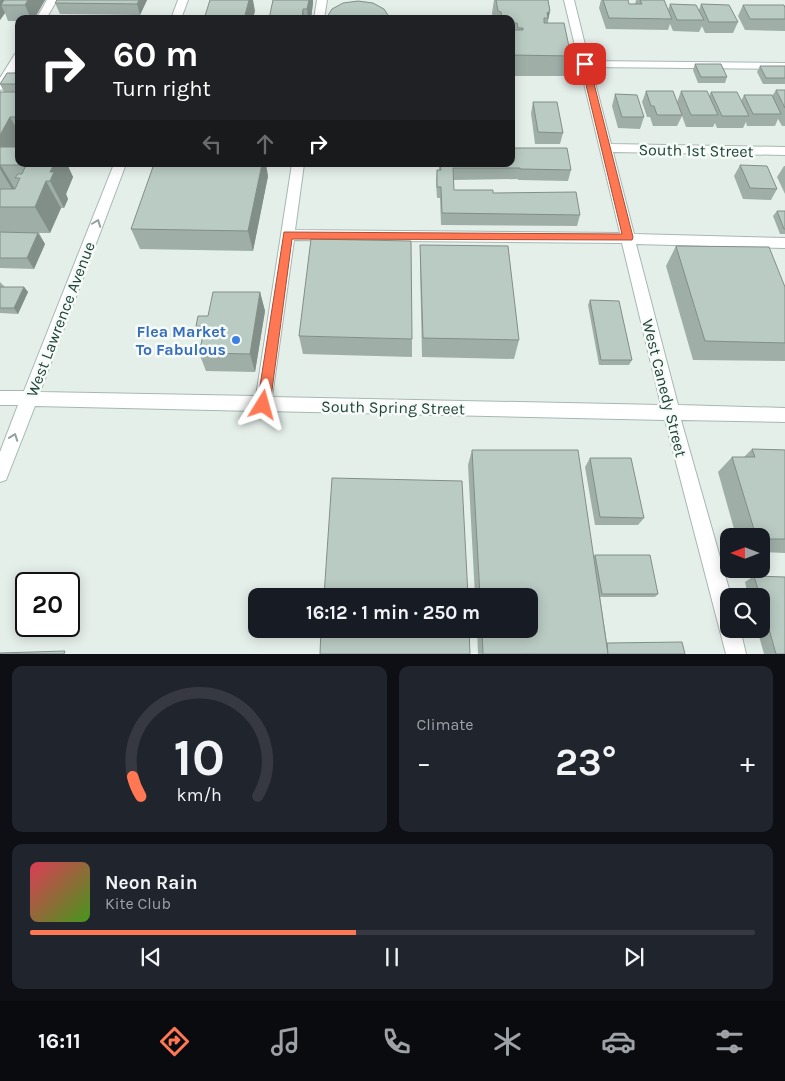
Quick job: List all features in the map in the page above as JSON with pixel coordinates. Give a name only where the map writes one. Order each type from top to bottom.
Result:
[{"type":"street","points":[[43,15],[52,0]]},
{"type":"street","points":[[177,15],[183,0]]},
{"type":"street","points":[[320,15],[322,0]]},
{"type":"street","name":"West Canedy Street","points":[[569,0],[671,412],[720,594]]},
{"type":"street","points":[[0,88],[15,63]]},
{"type":"street","points":[[585,64],[785,66]]},
{"type":"street","name":"South 1st Street","points":[[606,148],[785,151]]},
{"type":"street","name":"West Lawrence Avenue","points":[[0,474],[119,167]]},
{"type":"street","points":[[263,405],[298,167]]},
{"type":"street","points":[[288,235],[628,237],[644,240],[785,243]]},
{"type":"street","name":"South Spring Street","points":[[0,398],[785,415]]},
{"type":"street","name":"West Canedy Street","points":[[732,638],[736,654]]},
{"type":"building","points":[[4,0],[28,0],[25,5],[1,5]]},
{"type":"building","points":[[57,0],[139,0],[137,4],[55,3]]},
{"type":"building","points":[[210,0],[249,0],[245,15],[205,15]]},
{"type":"building","points":[[273,0],[309,0],[307,9],[303,9],[302,15],[270,15]]},
{"type":"building","points":[[496,0],[548,0],[550,11],[547,13],[548,18],[544,18],[544,23],[564,23],[571,56],[515,55],[515,30],[523,30],[523,28],[518,28],[517,23],[515,23],[515,15],[502,15],[501,12],[498,11]]},
{"type":"building","points":[[603,0],[628,0],[629,4],[642,4],[640,0],[664,0],[672,19],[609,18]]},
{"type":"building","points":[[358,1],[373,3],[384,9],[388,15],[328,15],[332,9],[343,3]]},
{"type":"building","points":[[670,4],[696,5],[704,20],[677,20]]},
{"type":"building","points":[[701,4],[729,5],[738,22],[709,22]]},
{"type":"building","points":[[743,5],[784,5],[785,19],[750,19]]},
{"type":"building","points":[[695,64],[721,64],[727,77],[701,77]]},
{"type":"building","points":[[760,66],[785,66],[785,78],[766,78]]},
{"type":"building","points":[[7,73],[15,73],[15,84],[0,84]]},
{"type":"building","points":[[776,90],[785,90],[785,108]]},
{"type":"building","points":[[646,91],[673,91],[682,115],[657,115],[654,106],[651,106]]},
{"type":"building","points":[[681,91],[707,91],[718,115],[691,115]]},
{"type":"building","points":[[0,92],[15,92],[15,117],[10,117],[0,135]]},
{"type":"building","points":[[711,92],[737,92],[749,116],[722,116]]},
{"type":"building","points":[[615,94],[637,95],[644,117],[622,117]]},
{"type":"building","points":[[744,95],[772,95],[781,114],[753,114]]},
{"type":"building","points":[[533,102],[557,102],[563,133],[538,132]]},
{"type":"building","points":[[0,147],[15,147],[15,165],[0,165]]},
{"type":"building","points":[[515,148],[567,148],[571,170],[453,168],[454,190],[493,190],[493,193],[576,192],[580,215],[442,213],[441,187],[437,187],[437,170],[441,170],[440,167],[515,167]]},
{"type":"building","points":[[740,165],[767,166],[777,189],[750,188]]},
{"type":"building","points":[[25,167],[52,167],[50,172],[54,172],[50,181],[46,181],[35,207],[0,207],[0,189],[15,189],[20,178],[15,178],[18,174],[22,174]]},
{"type":"building","points":[[153,167],[261,167],[248,231],[131,229]]},
{"type":"building","points":[[777,211],[785,211],[785,229],[784,229]]},
{"type":"building","points":[[0,232],[38,233],[27,258],[0,258]]},
{"type":"building","points":[[311,239],[411,241],[412,339],[299,336]]},
{"type":"building","points":[[420,245],[508,246],[519,340],[423,338]]},
{"type":"building","points":[[676,246],[769,247],[785,287],[785,343],[705,341]]},
{"type":"building","points":[[0,287],[24,287],[14,308],[0,308]]},
{"type":"building","points":[[213,292],[260,292],[250,354],[199,353],[205,327],[196,326],[198,316],[208,316]]},
{"type":"building","points":[[590,300],[619,301],[632,360],[601,360]]},
{"type":"building","points":[[752,449],[785,450],[785,539],[770,539],[770,528],[754,528],[732,457],[755,457]]},
{"type":"building","points":[[472,450],[578,450],[608,654],[483,654],[482,638],[538,638],[538,588],[480,588]]},
{"type":"building","points":[[590,458],[631,458],[644,518],[600,517]]},
{"type":"building","points":[[332,478],[462,481],[468,588],[325,588]]},
{"type":"building","points":[[595,555],[650,555],[658,594],[602,594]]},
{"type":"building","points":[[785,577],[785,654],[776,654],[770,633],[770,588],[758,588],[755,578]]},
{"type":"building","points":[[321,638],[469,638],[470,654],[320,654]]},
{"type":"building","points":[[682,642],[685,654],[608,654],[607,643]]},
{"type":"building","points":[[65,651],[64,654],[0,654],[0,653]]},
{"type":"place","name":"Flea Market To Fabulous","points":[[236,340]]},
{"type":"route","points":[[263,405],[288,235],[628,237],[585,64]]}]
